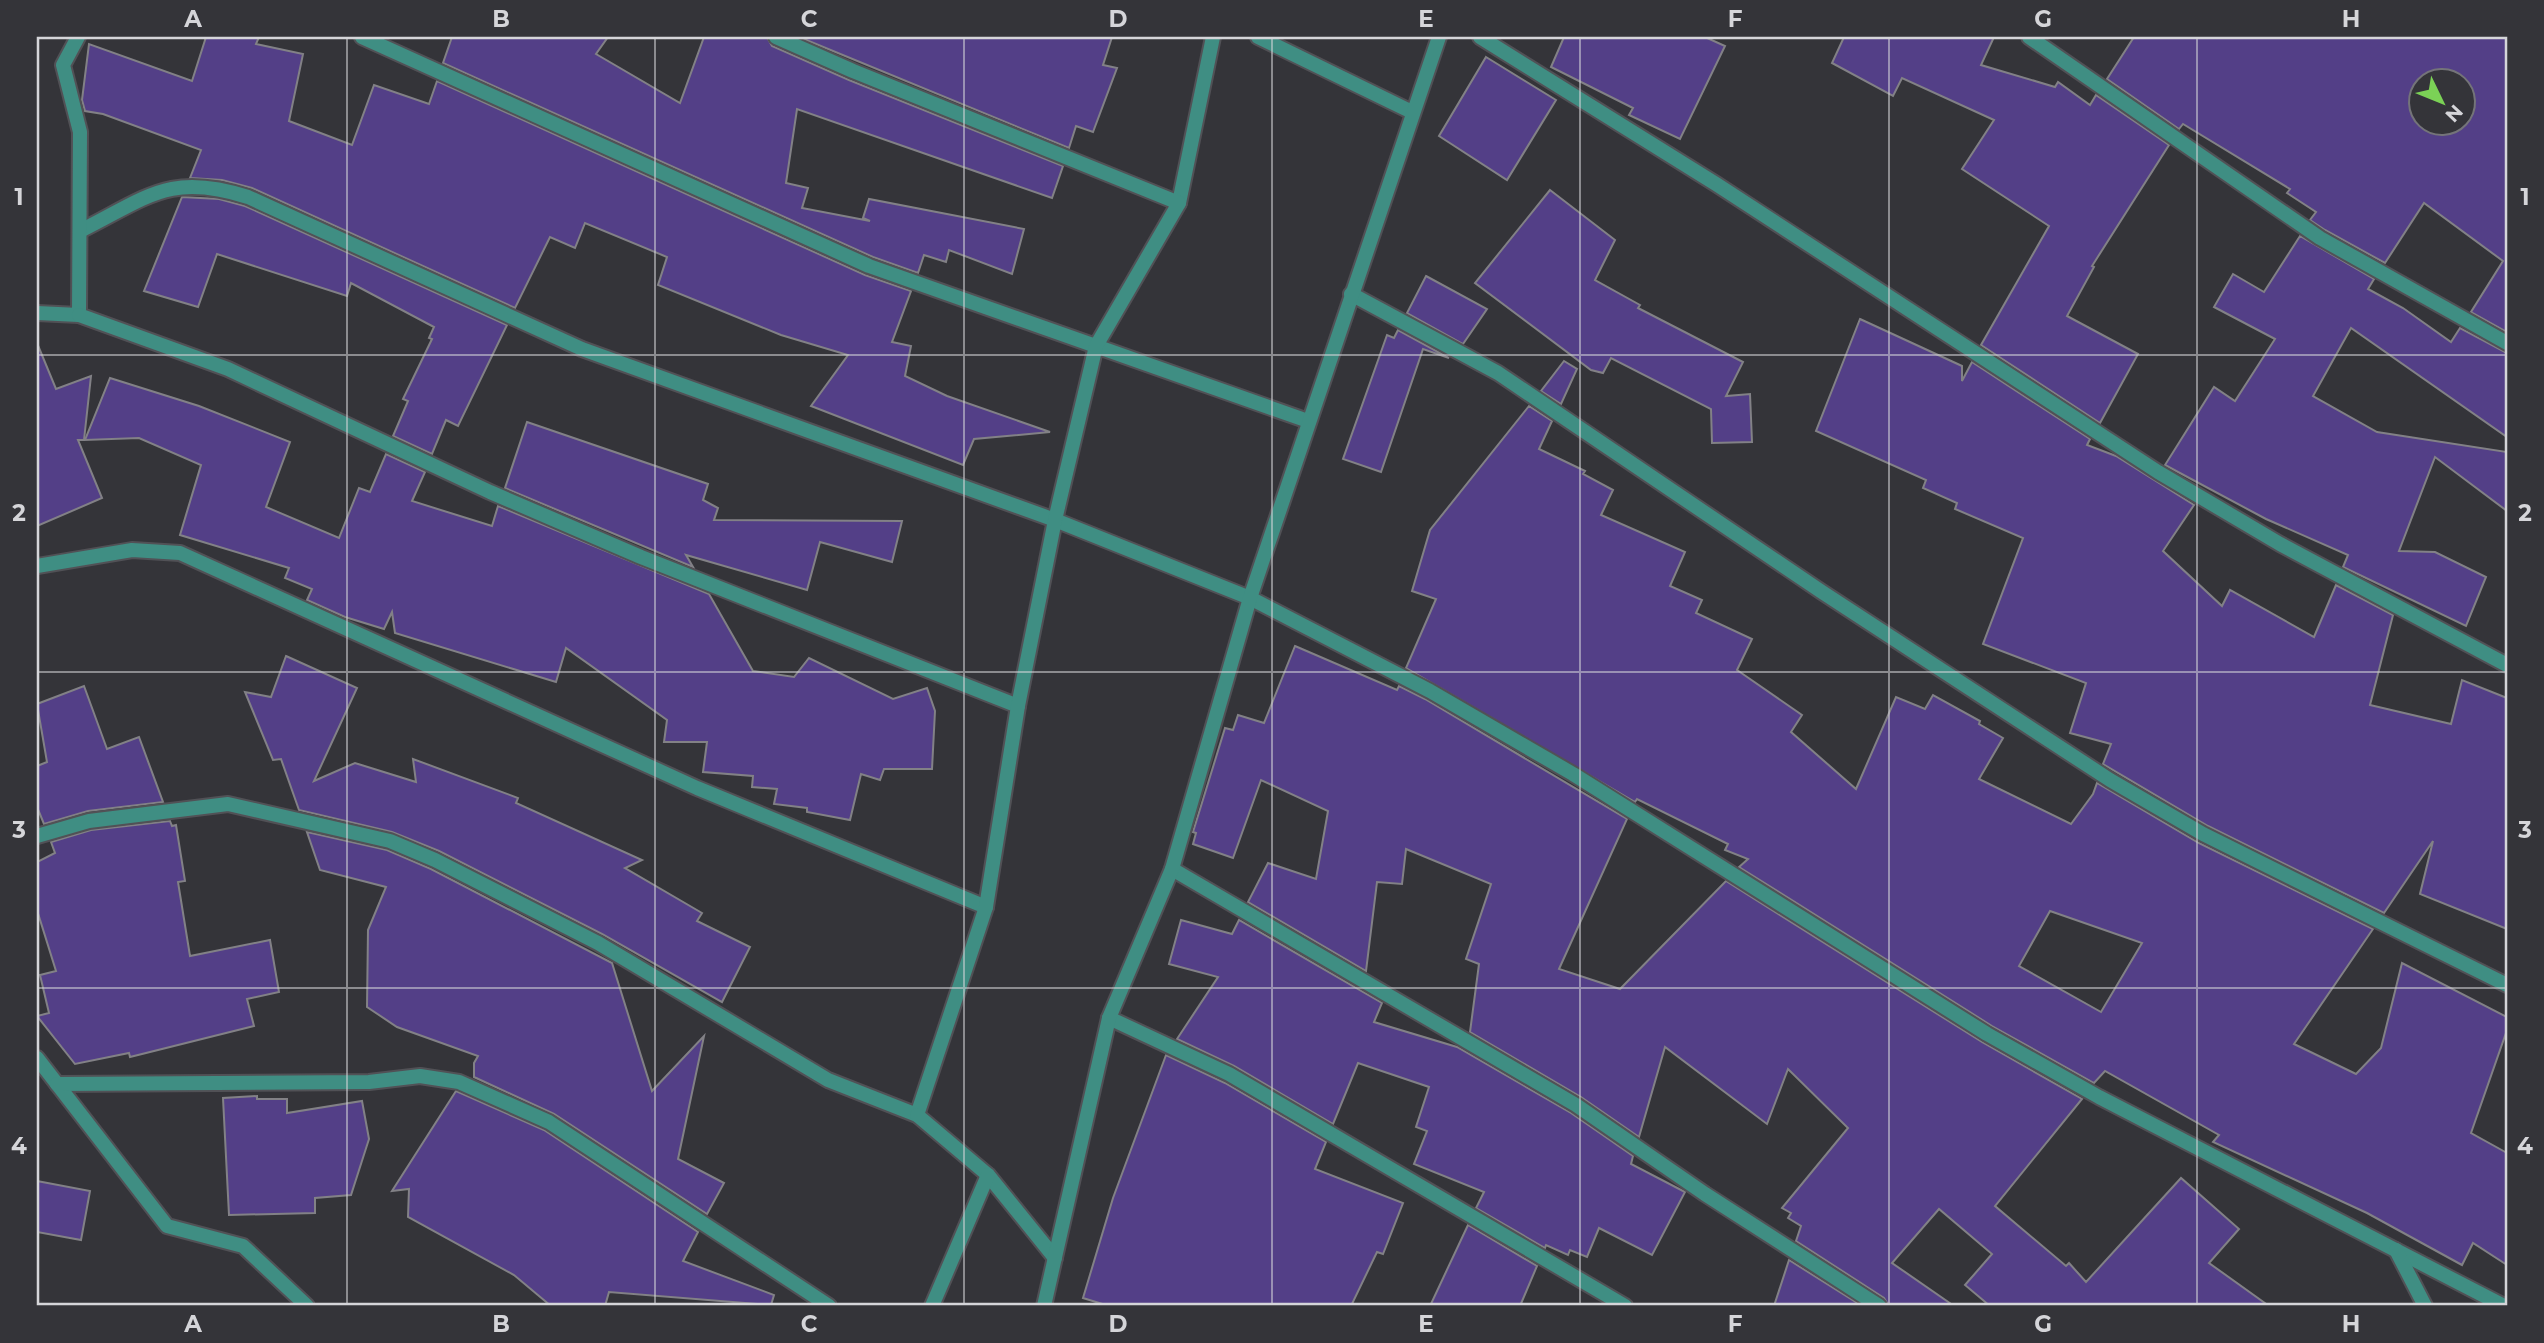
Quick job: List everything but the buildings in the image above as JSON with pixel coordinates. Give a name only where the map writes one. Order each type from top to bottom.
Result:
[{"type":"street","points":[[78,37],[63,65],[80,132],[79,315]]},
{"type":"street","points":[[362,37],[869,266],[1308,421]]},
{"type":"street","points":[[776,37],[853,71],[1180,203]]},
{"type":"street","points":[[917,1115],[986,907],[1018,706],[1055,520],[1096,346],[1180,203],[1213,37]]},
{"type":"street","points":[[1258,37],[1412,112]]},
{"type":"street","points":[[1044,1306],[1109,1018],[1172,869],[1250,598],[1439,37]]},
{"type":"street","points":[[1480,37],[1728,191],[2158,472],[2280,544],[2507,665]]},
{"type":"street","points":[[2029,37],[2320,238],[2507,343]]},
{"type":"street","points":[[80,231],[175,186],[221,188],[248,197],[582,348],[1055,520],[1250,598],[1430,691],[1573,774],[1987,1034],[2099,1097],[2504,1306]]},
{"type":"street","points":[[1351,294],[1498,373],[1810,584],[2110,780],[2203,834],[2507,985]]},
{"type":"street","points":[[37,313],[79,315],[228,369],[490,492],[641,556],[1018,706]]},
{"type":"street","points":[[37,566],[132,550],[180,553],[697,788],[986,907]]},
{"type":"street","points":[[37,836],[89,821],[228,804],[390,841],[435,860],[598,943],[828,1080],[917,1115],[988,1175],[1055,1258]]},
{"type":"street","points":[[1172,869],[1566,1099],[1705,1194],[1879,1306]]},
{"type":"street","points":[[1109,1018],[1229,1074],[1625,1306]]},
{"type":"street","points":[[37,1058],[167,1226],[243,1246],[307,1306]]},
{"type":"street","points":[[57,1084],[369,1082],[421,1076],[459,1082],[549,1122],[829,1306]]},
{"type":"street","points":[[932,1306],[988,1175]]},
{"type":"street","points":[[2396,1250],[2425,1306]]}]
